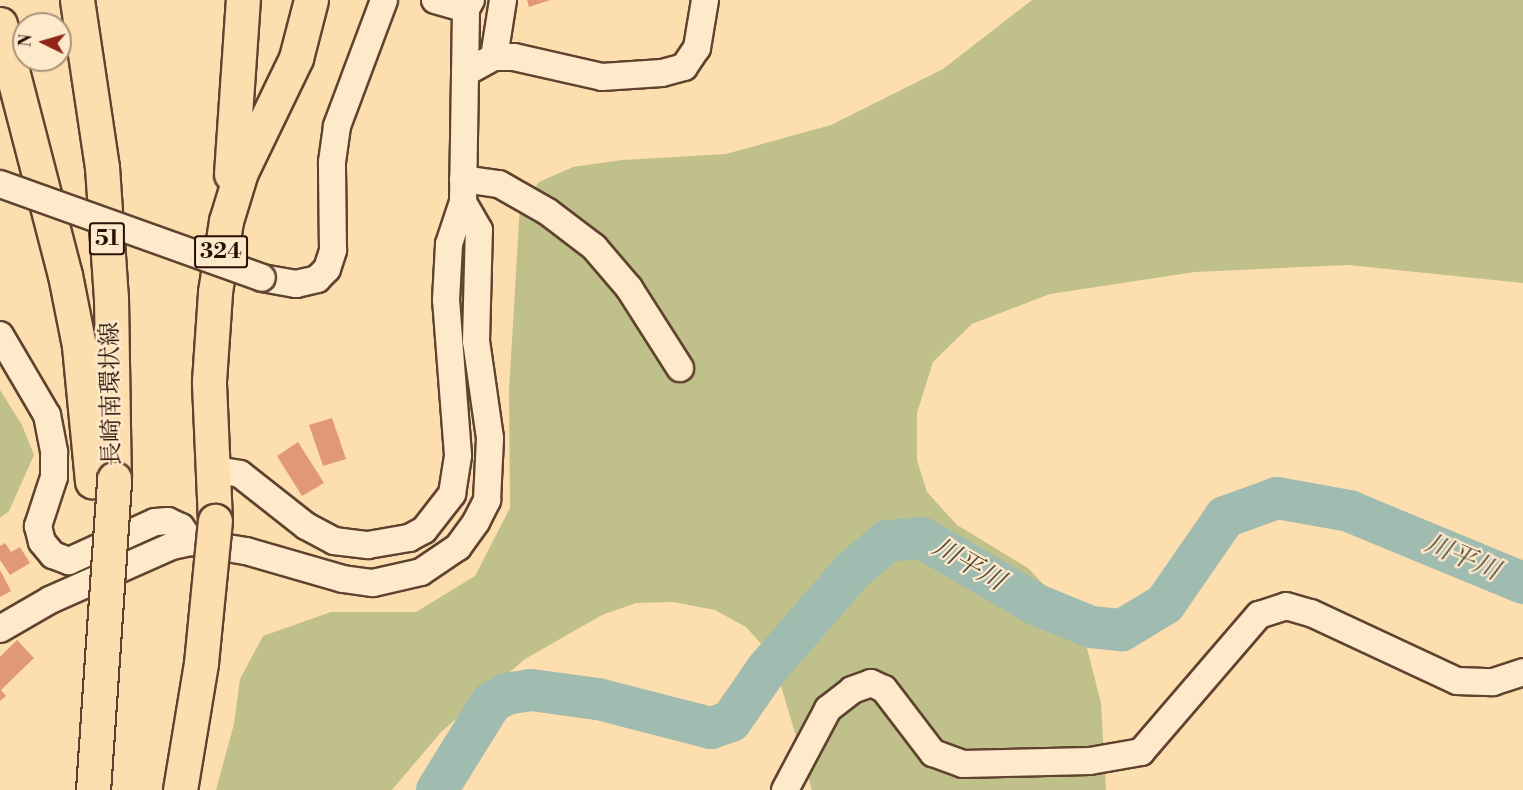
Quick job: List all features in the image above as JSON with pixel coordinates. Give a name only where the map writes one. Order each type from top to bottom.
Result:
[{"type":"highway","name":"長崎南環状線","points":[[77,0],[102,167],[115,436],[103,480]]},
{"type":"highway","name":"51","points":[[99,0],[119,295],[115,436]]},
{"type":"highway","points":[[226,220],[243,0]]},
{"type":"highway","name":"324","points":[[180,790],[201,663],[215,521],[216,470],[209,381],[211,339],[226,220],[242,172],[296,58],[311,0]]},
{"type":"highway","name":"51","points":[[0,24],[65,275],[103,480],[95,645],[93,790]]},
{"type":"street","points":[[0,184],[262,278],[296,284],[317,279],[327,269],[333,250],[332,162],[337,126],[384,0]]},
{"type":"street","points":[[216,470],[240,474],[306,526],[334,541],[368,545],[409,538],[424,530],[452,494],[458,455],[446,300],[449,244],[463,190],[468,5],[435,0]]},
{"type":"street","points":[[494,57],[503,0]]},
{"type":"street","points":[[465,73],[494,57],[514,57],[602,77],[662,73],[684,67],[697,48],[705,0]]},
{"type":"street","points":[[463,190],[498,184],[548,212],[594,247],[628,288],[680,368]]},
{"type":"street","points":[[0,629],[50,600],[172,546],[191,542],[246,551],[343,579],[373,583],[421,572],[458,547],[476,522],[487,500],[490,438],[477,341],[479,230],[463,190]]},
{"type":"street","points":[[0,335],[47,415],[54,452],[54,477],[38,526],[42,542],[53,555],[69,561],[155,522],[168,521],[181,527],[191,542]]},
{"type":"street","points":[[785,790],[828,709],[852,690],[871,683],[884,689],[933,753],[963,764],[1090,761],[1141,752],[1259,615],[1286,606],[1311,613],[1457,681],[1493,682],[1523,672]]},
{"type":"green space","points":[[1032,0],[1523,0],[1523,283],[1348,265],[1195,272],[1050,294],[972,324],[933,362],[917,413],[917,460],[927,492],[957,525],[1028,568],[1060,602],[1085,640],[1101,703],[1106,790],[812,790],[772,656],[746,627],[715,610],[673,602],[636,603],[602,615],[525,659],[441,732],[392,790],[216,790],[234,724],[240,679],[263,636],[331,612],[416,612],[475,576],[510,508],[509,391],[520,205],[539,182],[573,167],[622,160],[726,154],[831,125],[943,69]]},
{"type":"green space","points":[[0,390],[22,425],[34,455],[9,511],[0,518]]},
{"type":"building","points":[[527,0],[550,0],[529,7]]},
{"type":"building","points":[[332,418],[346,459],[323,466],[309,425]]},
{"type":"building","points":[[298,442],[324,483],[302,496],[277,456]]},
{"type":"building","points":[[5,543],[11,552],[20,547],[30,563],[10,575],[0,560],[0,546]]},
{"type":"building","points":[[0,570],[11,591],[0,597]]},
{"type":"building","points":[[17,640],[34,658],[1,690],[6,696],[0,701],[0,657]]},
{"type":"waterway","name":"川平川","points":[[437,790],[491,703],[506,694],[531,690],[598,699],[711,728],[731,721],[767,669],[852,571],[887,541],[922,538],[1037,605],[1091,627],[1122,630],[1165,604],[1225,517],[1277,498],[1349,511],[1523,583]]}]
